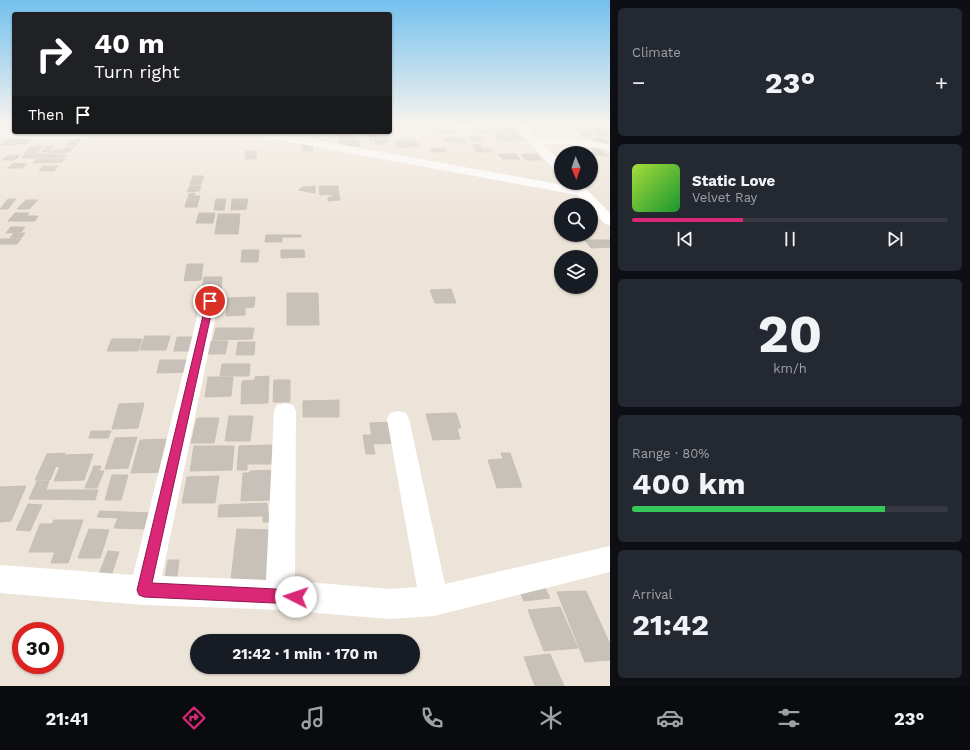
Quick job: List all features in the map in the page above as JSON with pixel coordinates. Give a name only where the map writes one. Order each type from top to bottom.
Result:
[{"type":"street","points":[[384,156],[582,192],[610,202]]},
{"type":"street","points":[[582,192],[610,221]]},
{"type":"street","points":[[144,590],[210,301]]},
{"type":"street","points":[[280,596],[285,411]]},
{"type":"street","points":[[398,419],[434,601]]},
{"type":"street","points":[[0,579],[144,590],[280,596],[390,604],[434,601],[610,559]]},
{"type":"building","points":[[7,156],[19,156],[15,160],[2,160]]},
{"type":"building","points":[[23,156],[37,156],[35,158],[21,158]]},
{"type":"building","points":[[37,156],[66,156],[65,157],[36,158]]},
{"type":"building","points":[[245,156],[256,156],[256,159],[245,159]]},
{"type":"building","points":[[500,156],[518,156],[520,159],[502,159]]},
{"type":"building","points":[[523,156],[539,156],[542,160],[526,160]]},
{"type":"building","points":[[36,159],[65,159],[62,162],[33,163]]},
{"type":"building","points":[[13,163],[27,164],[22,168],[8,168]]},
{"type":"building","points":[[43,166],[58,166],[54,171],[39,171]]},
{"type":"building","points":[[193,176],[204,176],[201,184],[190,185]]},
{"type":"building","points":[[190,186],[201,186],[199,191],[187,192]]},
{"type":"building","points":[[315,186],[315,193],[299,190],[302,187]]},
{"type":"building","points":[[319,186],[338,186],[339,194],[320,195]]},
{"type":"building","points":[[195,193],[194,196],[200,196],[197,207],[185,207],[189,194]]},
{"type":"building","points":[[332,195],[339,195],[340,200],[328,201],[328,197],[332,197]]},
{"type":"building","points":[[8,199],[16,199],[8,209],[0,209]]},
{"type":"building","points":[[216,199],[226,199],[224,210],[214,210]]},
{"type":"building","points":[[232,199],[248,199],[246,209],[231,210]]},
{"type":"building","points":[[26,200],[38,200],[29,209],[17,209]]},
{"type":"building","points":[[15,213],[29,213],[27,216],[38,216],[35,221],[8,221]]},
{"type":"building","points":[[199,213],[215,213],[213,223],[196,223]]},
{"type":"building","points":[[218,214],[240,214],[238,234],[215,234]]},
{"type":"building","points":[[11,227],[25,227],[21,232],[6,233]]},
{"type":"building","points":[[14,233],[25,233],[21,238],[10,238]]},
{"type":"building","points":[[266,235],[301,235],[301,237],[282,237],[282,242],[265,242]]},
{"type":"building","points":[[0,239],[21,239],[17,244],[0,244]]},
{"type":"building","points":[[610,240],[610,247],[591,248],[586,242]]},
{"type":"building","points":[[242,250],[259,250],[258,262],[241,262]]},
{"type":"building","points":[[281,250],[304,250],[305,257],[281,258]]},
{"type":"building","points":[[187,264],[203,264],[201,280],[184,281]]},
{"type":"building","points":[[204,277],[222,277],[221,289],[202,290]]},
{"type":"building","points":[[451,289],[456,303],[435,303],[430,290]]},
{"type":"building","points":[[287,293],[318,293],[319,325],[287,325]]},
{"type":"building","points":[[255,297],[254,307],[245,308],[245,315],[226,316],[228,298]]},
{"type":"building","points":[[216,328],[254,328],[252,339],[213,340]]},
{"type":"building","points":[[145,336],[170,336],[166,350],[140,350]]},
{"type":"building","points":[[177,337],[196,337],[193,351],[174,351]]},
{"type":"building","points":[[112,339],[142,339],[138,351],[107,351]]},
{"type":"building","points":[[210,341],[228,341],[225,354],[207,354]]},
{"type":"building","points":[[238,342],[255,342],[254,355],[236,355]]},
{"type":"building","points":[[160,360],[192,360],[189,372],[157,373]]},
{"type":"building","points":[[222,364],[250,364],[249,376],[220,376]]},
{"type":"building","points":[[269,376],[268,403],[241,404],[242,381],[255,380],[255,377]]},
{"type":"building","points":[[208,377],[233,377],[231,396],[205,397]]},
{"type":"building","points":[[274,380],[290,380],[290,402],[273,402]]},
{"type":"building","points":[[339,400],[339,417],[303,417],[303,401]]},
{"type":"building","points":[[144,403],[138,428],[112,429],[119,404]]},
{"type":"building","points":[[456,413],[461,428],[457,428],[460,439],[433,440],[426,414]]},
{"type":"building","points":[[229,416],[253,416],[250,441],[225,441]]},
{"type":"building","points":[[197,418],[219,418],[214,443],[191,443]]},
{"type":"building","points":[[394,422],[398,443],[373,444],[370,423]]},
{"type":"building","points":[[91,431],[111,431],[108,438],[89,438]]},
{"type":"building","points":[[363,435],[371,435],[375,454],[366,454]]},
{"type":"building","points":[[137,437],[128,468],[105,469],[115,438]]},
{"type":"building","points":[[172,439],[165,472],[131,473],[140,440]]},
{"type":"building","points":[[273,445],[273,464],[247,464],[247,470],[237,470],[239,446]]},
{"type":"building","points":[[194,446],[234,446],[232,470],[190,471]]},
{"type":"building","points":[[65,453],[59,467],[56,466],[50,480],[35,480],[47,454]]},
{"type":"building","points":[[501,453],[510,453],[522,487],[497,488],[488,460],[503,459]]},
{"type":"building","points":[[93,454],[84,480],[54,481],[65,455]]},
{"type":"building","points":[[94,466],[101,466],[99,471],[104,471],[97,488],[85,488]]},
{"type":"building","points":[[275,470],[274,500],[241,501],[243,473],[250,473],[250,471]]},
{"type":"building","points":[[112,475],[128,475],[121,500],[105,500]]},
{"type":"building","points":[[219,476],[215,503],[182,503],[187,477]]},
{"type":"building","points":[[37,481],[49,481],[46,490],[98,490],[95,500],[29,499]]},
{"type":"building","points":[[26,486],[11,521],[0,522],[0,487]]},
{"type":"building","points":[[267,503],[269,522],[263,522],[263,516],[218,517],[219,505]]},
{"type":"building","points":[[28,504],[42,505],[30,531],[16,530]]},
{"type":"building","points":[[100,511],[152,513],[147,529],[114,528],[118,518],[97,517]]},
{"type":"building","points":[[54,520],[83,520],[68,563],[51,563],[55,552],[29,552],[40,524],[52,524]]},
{"type":"building","points":[[89,529],[109,530],[100,558],[78,558]]},
{"type":"building","points":[[237,529],[272,530],[268,580],[231,579]]},
{"type":"building","points":[[108,551],[119,552],[111,576],[99,574]]},
{"type":"building","points":[[168,560],[179,560],[177,577],[165,577]]},
{"type":"building","points":[[542,582],[550,598],[524,601],[517,585]]},
{"type":"building","points":[[586,591],[610,644],[610,660],[585,662],[557,592]]},
{"type":"building","points":[[560,607],[578,648],[544,651],[528,610]]},
{"type":"building","points":[[550,654],[564,686],[535,686],[524,657]]},
{"type":"route","points":[[210,301],[144,590],[296,597]]}]
